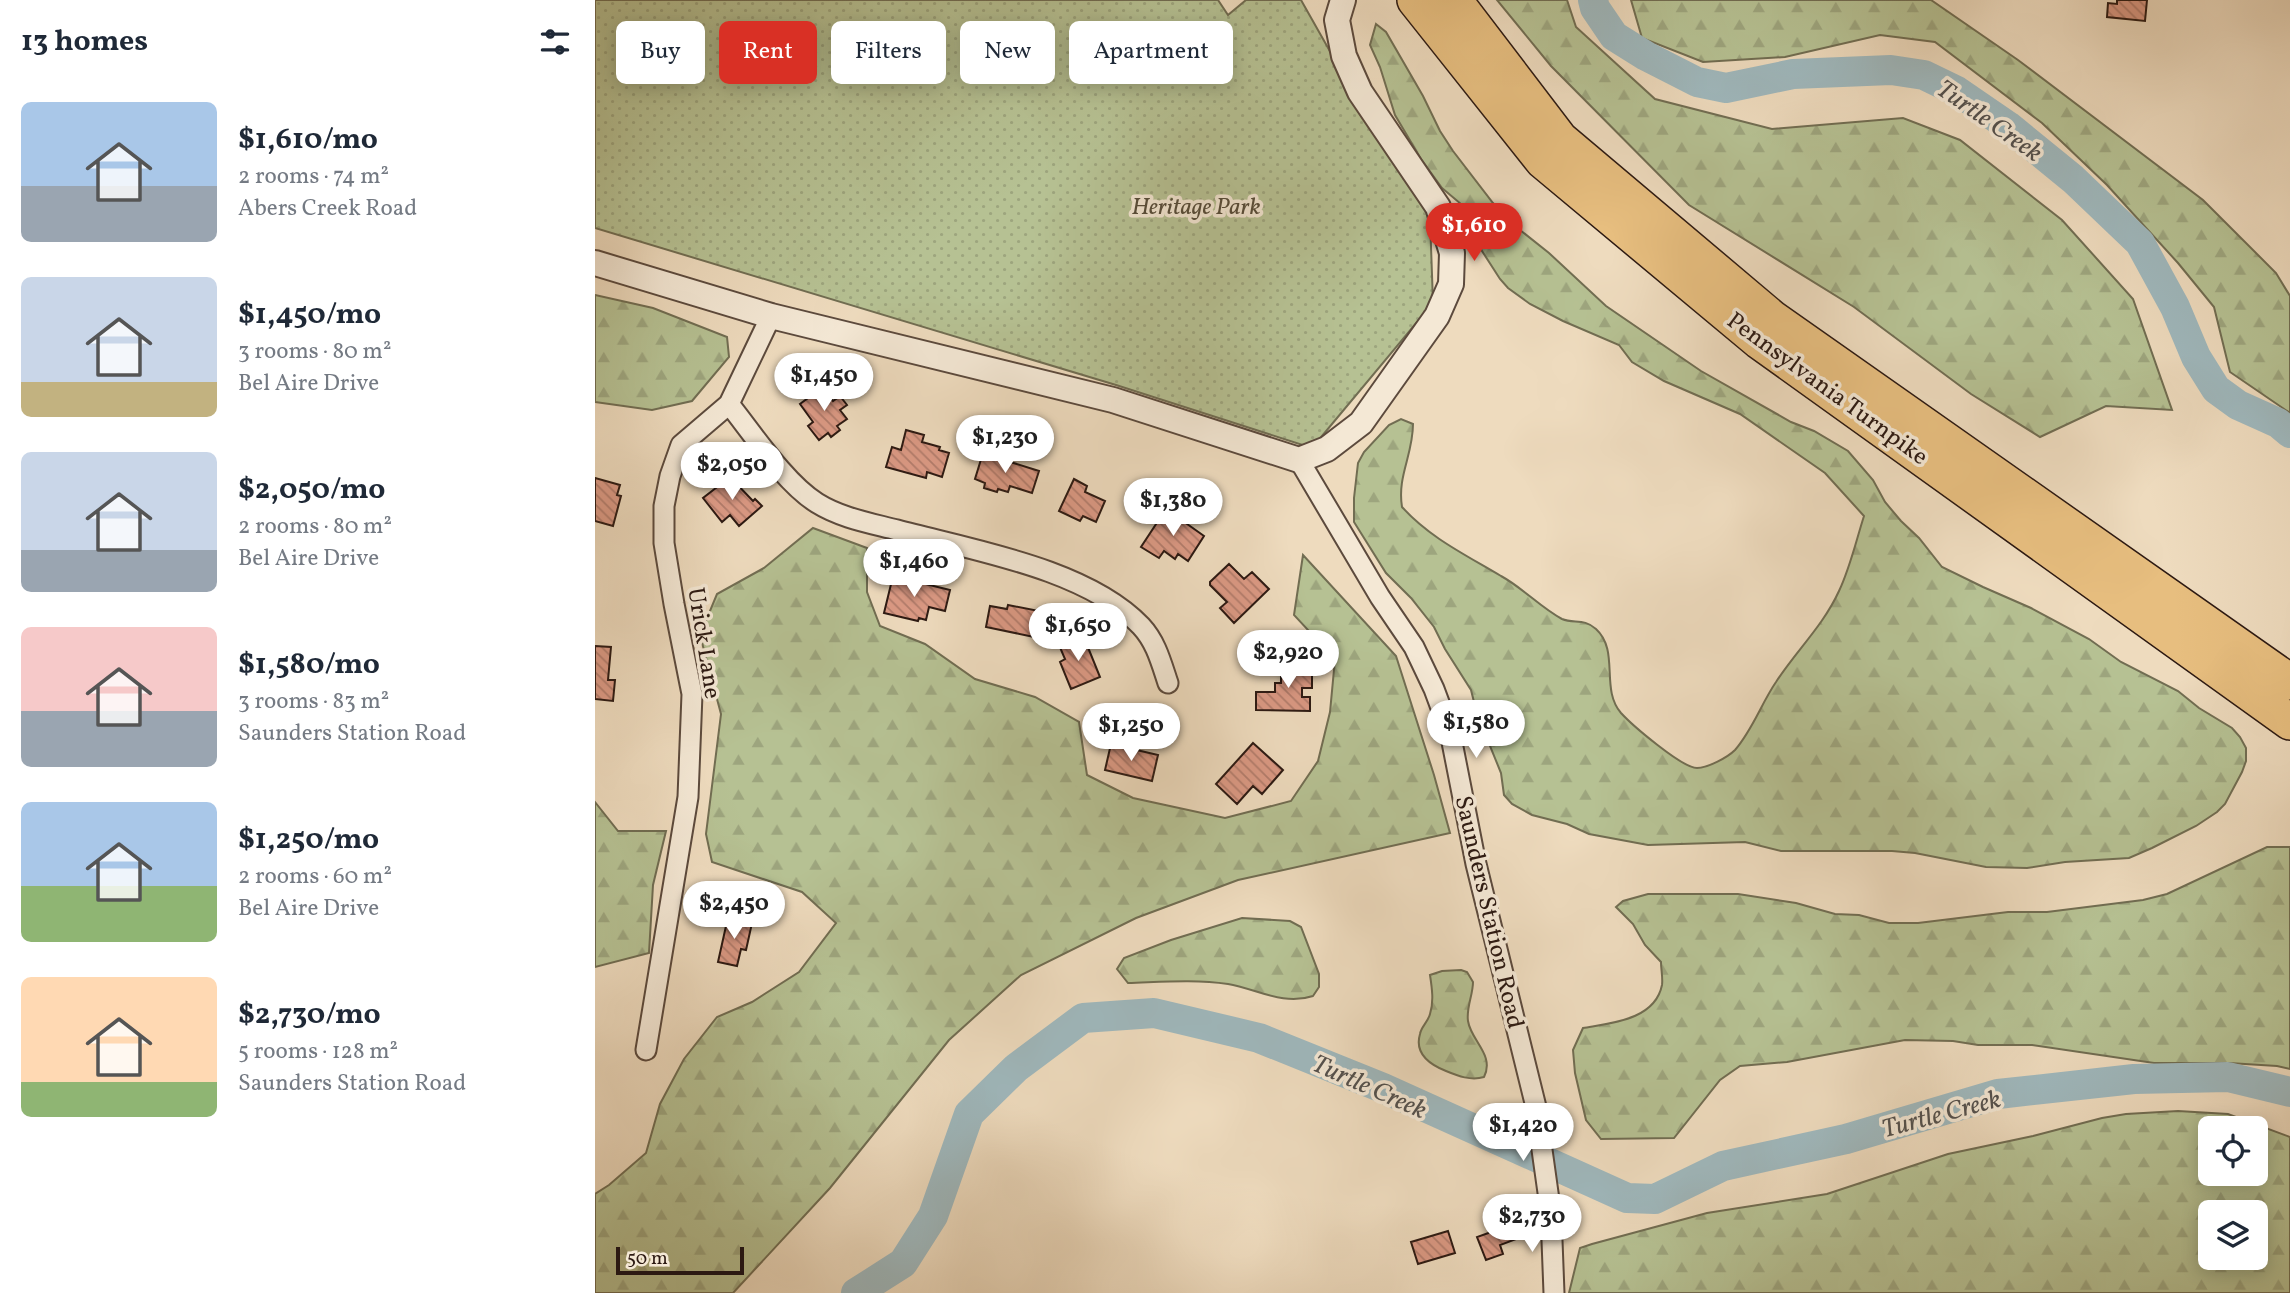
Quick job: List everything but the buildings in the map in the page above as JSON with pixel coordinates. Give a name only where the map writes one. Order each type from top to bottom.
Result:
[{"type":"highway","name":"Pennsylvania Turnpike","points":[[1415,0],[1543,161],[1759,341],[2287,720]]},
{"type":"highway","name":"Pennsylvania Turnpike","points":[[1454,0],[1560,139],[1772,318],[2290,682]]},
{"type":"street","points":[[595,262],[771,316],[1113,400],[1299,460],[1327,449],[1361,423],[1437,316],[1451,284],[1452,253],[1438,208],[1360,92],[1344,56],[1337,20],[1343,0]]},
{"type":"street","name":"Urick Lane","points":[[646,1050],[688,797],[692,707],[692,694],[664,543],[664,506],[670,476],[681,445],[729,404],[771,316]]},
{"type":"street","points":[[729,404],[789,478],[816,503],[852,519],[1018,562],[1073,580],[1119,606],[1142,627],[1157,649],[1168,683]]},
{"type":"street","name":"Saunders Station Road","points":[[1299,460],[1380,597],[1414,647],[1450,732],[1476,863],[1536,1107],[1551,1214],[1554,1293]]},
{"type":"green space","name":"Heritage Park","points":[[595,0],[1218,0],[1228,15],[1246,0],[1301,0],[1430,218],[1433,303],[1312,448],[1116,385],[595,228]]},
{"type":"green space","points":[[1497,0],[1567,0],[1576,27],[1655,99],[1772,129],[1903,118],[1960,140],[2062,220],[2133,299],[2172,410],[2106,406],[2040,437],[1971,394],[1854,307],[1689,205],[1551,66]]},
{"type":"green space","points":[[1631,0],[1931,0],[2018,60],[2203,200],[2276,273],[2290,296],[2290,413],[2230,372],[2214,307],[2107,185],[2042,123],[1935,42],[1880,35],[1785,57],[1703,62],[1642,38]]},
{"type":"green space","points":[[1376,24],[1386,32],[1453,151],[1493,203],[1510,222],[1549,253],[1606,306],[1701,371],[1848,451],[1873,480],[1885,502],[1942,567],[2031,608],[2089,639],[2121,662],[2178,691],[2199,708],[2232,728],[2246,748],[2246,761],[2225,804],[2196,826],[2129,858],[2065,862],[2027,868],[1986,867],[1892,851],[1781,851],[1745,842],[1648,845],[1589,834],[1567,824],[1532,815],[1512,804],[1504,795],[1501,773],[1477,714],[1471,690],[1434,627],[1386,573],[1354,522],[1358,463],[1364,452],[1389,425],[1401,419],[1413,424],[1411,446],[1403,475],[1402,507],[1436,537],[1509,581],[1554,614],[1562,619],[1583,622],[1596,629],[1607,648],[1612,693],[1621,713],[1669,754],[1697,768],[1728,756],[1747,734],[1776,682],[1833,604],[1850,564],[1864,516],[1825,473],[1740,414],[1664,381],[1632,362],[1619,345],[1563,321],[1530,304],[1508,288],[1473,237],[1461,204],[1442,188],[1395,115],[1370,45]]},
{"type":"green space","points":[[595,295],[653,308],[727,337],[729,357],[692,401],[652,410],[595,402]]},
{"type":"green space","points":[[813,528],[867,548],[867,592],[880,626],[925,644],[975,679],[1035,697],[1079,722],[1087,775],[1133,798],[1225,818],[1291,801],[1318,761],[1330,712],[1335,659],[1294,615],[1303,555],[1396,656],[1450,833],[1238,880],[1136,918],[1021,975],[949,1040],[830,1188],[733,1293],[595,1293],[595,1194],[646,1153],[660,1104],[684,1059],[717,1017],[752,1002],[799,972],[836,923],[802,892],[712,862],[706,834],[721,714],[700,635],[717,594],[764,568]]},
{"type":"green space","points":[[595,802],[618,831],[666,831],[653,885],[649,953],[595,967]]},
{"type":"green space","points":[[2267,847],[2290,847],[2290,1069],[2229,1063],[2154,1063],[2032,1045],[1978,1045],[1953,1041],[1905,1040],[1787,1062],[1740,1066],[1720,1080],[1674,1138],[1601,1139],[1586,1120],[1575,1073],[1573,1050],[1583,1028],[1641,1013],[1658,997],[1662,985],[1661,962],[1645,945],[1633,924],[1616,907],[1623,901],[1648,894],[1738,894],[1796,903],[1835,914],[1859,915],[1889,923],[1918,923],[2008,912],[2047,912],[2143,900],[2167,894]]},
{"type":"green space","points":[[1242,918],[1290,921],[1301,927],[1319,974],[1319,987],[1313,996],[1302,999],[1281,998],[1228,984],[1203,982],[1128,983],[1117,969],[1124,958]]},
{"type":"green space","points":[[1461,970],[1467,972],[1473,982],[1468,1021],[1487,1062],[1484,1077],[1479,1078],[1455,1075],[1440,1069],[1425,1058],[1419,1047],[1421,1031],[1432,1005],[1430,975]]},
{"type":"green space","points":[[2178,1111],[2233,1116],[2198,1116],[2198,1186],[2268,1186],[2268,1129],[2290,1137],[2290,1293],[1569,1293],[1580,1248],[1592,1244],[1707,1213],[1827,1194],[1948,1154],[2102,1118]]},
{"type":"waterway","name":"Turtle Creek","points":[[1593,0],[1595,8],[1614,36],[1697,82],[1726,88],[1793,74],[1891,70],[1924,75],[1957,91],[2008,126],[2073,179],[2140,243],[2175,307],[2196,357],[2216,389],[2238,405],[2278,423],[2290,433]]},
{"type":"waterway","name":"Turtle Creek","points":[[856,1293],[903,1263],[933,1216],[969,1114],[1016,1068],[1083,1018],[1154,1013],[1259,1038],[1383,1088],[1627,1198],[1655,1199],[1723,1166],[1846,1139],[1998,1094],[2134,1079],[2228,1077],[2290,1092]]}]
